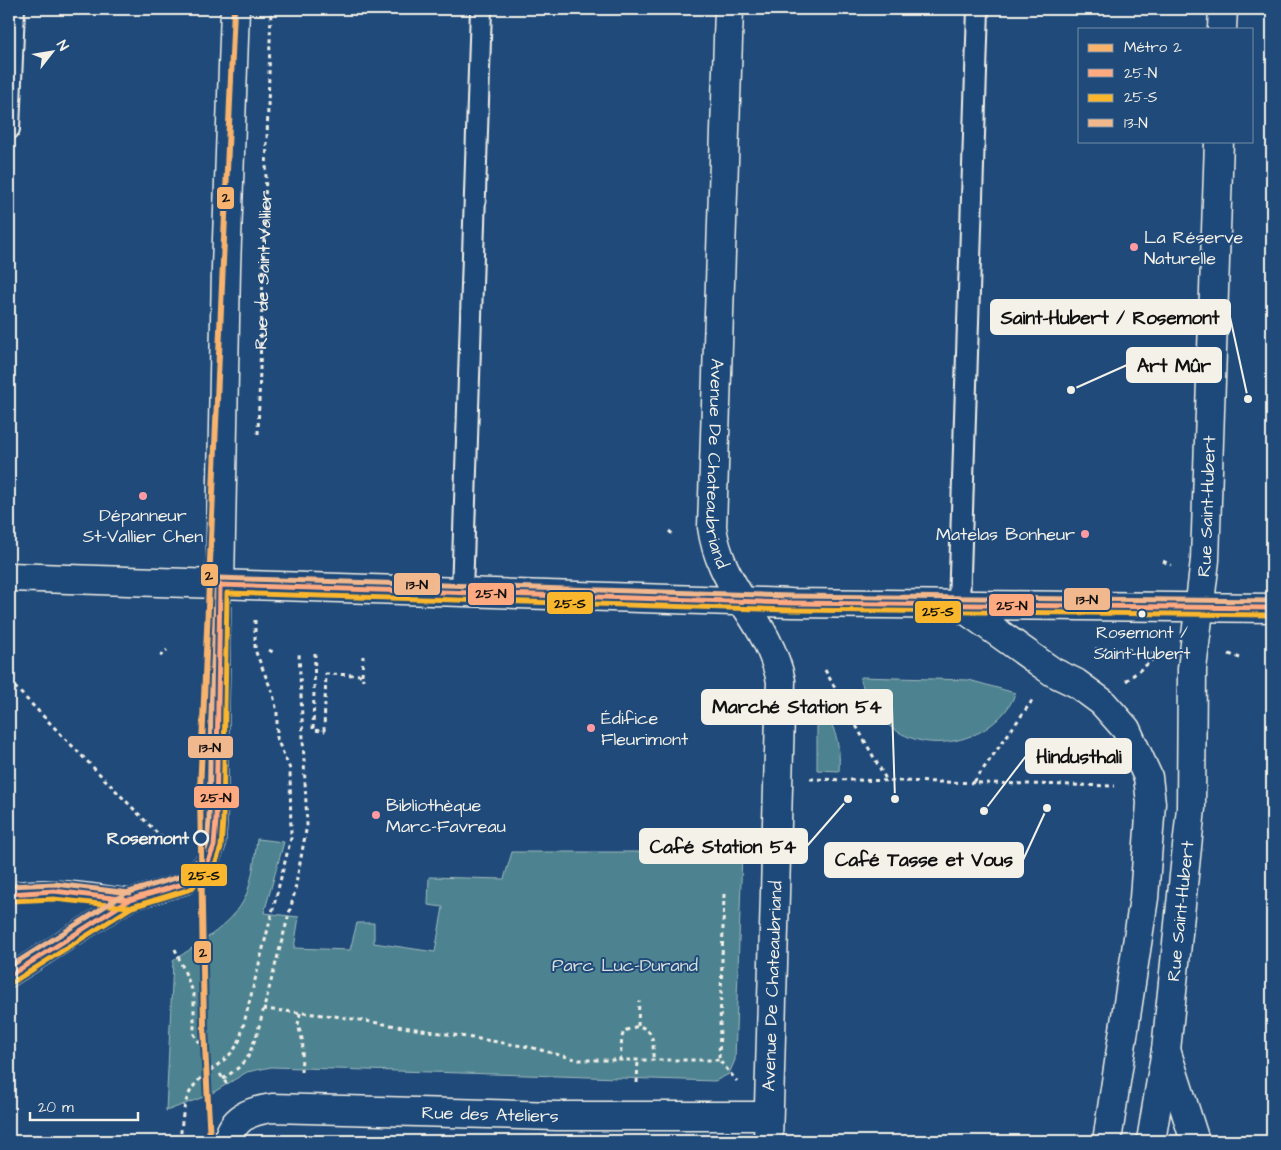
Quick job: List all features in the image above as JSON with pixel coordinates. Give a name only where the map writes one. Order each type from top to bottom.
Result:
[{"type":"street","name":"Rue de Saint-Vallier","points":[[220,585],[226,268],[235,9]]},
{"type":"street","name":"Avenue De Chateaubriand","points":[[729,9],[712,527],[714,546],[720,562],[769,645],[778,665],[781,681],[768,1129]]},
{"type":"street","points":[[1222,28],[1223,9]]},
{"type":"street","name":"Rue Saint-Hubert","points":[[1151,1141],[1166,1050],[1191,808],[1192,669],[1204,560],[1218,142]]},
{"type":"street","points":[[9,577],[743,602],[1272,608]]},
{"type":"street","points":[[959,605],[1053,672],[1076,683],[1102,702],[1126,729],[1148,777],[1151,803],[1144,898],[1107,1141]]},
{"type":"street","name":"Rue Saint-Hubert","points":[[1166,1050],[1195,1141]]},
{"type":"street","name":"Rue des Ateliers","points":[[228,1141],[230,1130],[241,1118],[260,1110],[272,1108],[557,1116],[768,1129]]},
{"type":"lane","points":[[9,129],[14,9]]},
{"type":"lane","points":[[462,593],[481,9]]},
{"type":"lane","points":[[959,605],[978,9]]},
{"type":"lane","points":[[9,976],[129,900],[186,883],[209,859],[214,846],[220,585]]},
{"type":"lane","points":[[9,894],[23,892],[79,892],[129,900]]},
{"type":"path","name":"Rue de Saint-Vallier","points":[[258,438],[272,9]]},
{"type":"path","points":[[670,531],[675,536]]},
{"type":"path","points":[[1164,561],[1171,565]]},
{"type":"path","points":[[180,1141],[185,1103],[190,1091],[201,1078],[230,1056],[240,1039],[291,838],[290,769],[277,740],[277,712],[273,694],[255,650],[255,642]]},
{"type":"path","points":[[1095,649],[1141,650],[1159,655],[1123,683]]},
{"type":"path","points":[[160,656],[167,650]]},
{"type":"path","points":[[223,1079],[238,1068],[248,1057],[263,1010],[294,895],[307,825],[300,653]]},
{"type":"path","points":[[315,653],[313,730],[324,731],[326,674],[362,675]]},
{"type":"path","points":[[1229,654],[1240,658]]},
{"type":"path","points":[[362,680],[363,656]]},
{"type":"path","points":[[825,670],[887,781]]},
{"type":"path","points":[[9,680],[162,838]]},
{"type":"path","points":[[973,783],[1035,697]]},
{"type":"path","points":[[810,779],[1115,786]]},
{"type":"path","points":[[724,894],[718,1060],[741,1087]]},
{"type":"path","points":[[176,949],[194,994],[194,1034],[209,1058]]},
{"type":"path","points":[[638,1026],[639,1001]]},
{"type":"path","points":[[263,1010],[334,1016],[529,1047],[580,1060],[718,1060]]},
{"type":"path","points":[[300,1013],[298,1026],[302,1042],[301,1072]]},
{"type":"path","points":[[620,1061],[624,1031],[638,1026],[650,1032],[652,1036],[653,1060]]},
{"type":"path","points":[[637,1083],[638,1060]]},
{"type":"path","points":[[220,1074],[228,1086]]},
{"type":"green space","points":[[860,677],[969,680],[1015,693],[1010,705],[1002,716],[980,732],[960,739],[941,742],[922,741],[905,736],[890,726],[877,713],[867,697]]},
{"type":"green space","points":[[817,703],[828,718],[836,734],[839,752],[839,771],[817,770]]},
{"type":"green space","name":"Parc Luc-Durand","points":[[257,839],[284,842],[264,913],[299,917],[294,948],[350,950],[357,923],[374,923],[374,943],[435,952],[443,907],[428,905],[429,877],[504,879],[512,852],[742,852],[735,1060],[729,1074],[715,1081],[271,1067],[247,1072],[209,1095],[166,1111],[173,961],[217,931],[243,902],[253,871]]},
{"type":"metro line","name":"2","points":[[210,1141],[204,1027],[200,791],[234,9]]},
{"type":"transit line","name":"13-N","points":[[9,967],[126,893],[182,876],[203,855],[207,844],[209,820],[213,585],[218,578],[791,596],[1272,601]]},
{"type":"transit line","name":"25-N","points":[[9,976],[129,900],[186,883],[209,859],[214,846],[216,820],[220,585],[791,603],[1272,608]]},
{"type":"transit line","name":"25-S","points":[[13,982],[132,907],[191,889],[216,862],[221,847],[223,820],[227,593],[791,610],[1272,615]]},
{"type":"transit line","name":"13-N","points":[[9,886],[55,884],[130,893]]},
{"type":"transit line","name":"25-N","points":[[9,894],[54,891],[129,900]]},
{"type":"transit line","name":"25-S","points":[[10,901],[54,899],[128,907]]},
{"type":"place","name":"La Réserve Naturelle","points":[[1134,247]]},
{"type":"place","name":"Art Mûr","points":[[1071,390]]},
{"type":"place","name":"Saint-Hubert / Rosemont","points":[[1248,399]]},
{"type":"place","name":"Dépanneur St-Vallier Chen","points":[[143,496]]},
{"type":"place","name":"Matelas Bonheur","points":[[1085,534]]},
{"type":"place","name":"Rosemont / Saint-Hubert","points":[[1142,614]]},
{"type":"place","name":"Édifice Fleurimont","points":[[591,728]]},
{"type":"place","name":"Café Station 54","points":[[848,799]]},
{"type":"place","name":"Marché Station 54","points":[[895,799]]},
{"type":"place","name":"Café Tasse et Vous","points":[[1047,808]]},
{"type":"place","name":"Hindusthali","points":[[984,811]]},
{"type":"place","name":"Bibliothèque Marc-Favreau","points":[[376,815]]},
{"type":"place","name":"Rosemont","points":[[201,838]]}]
